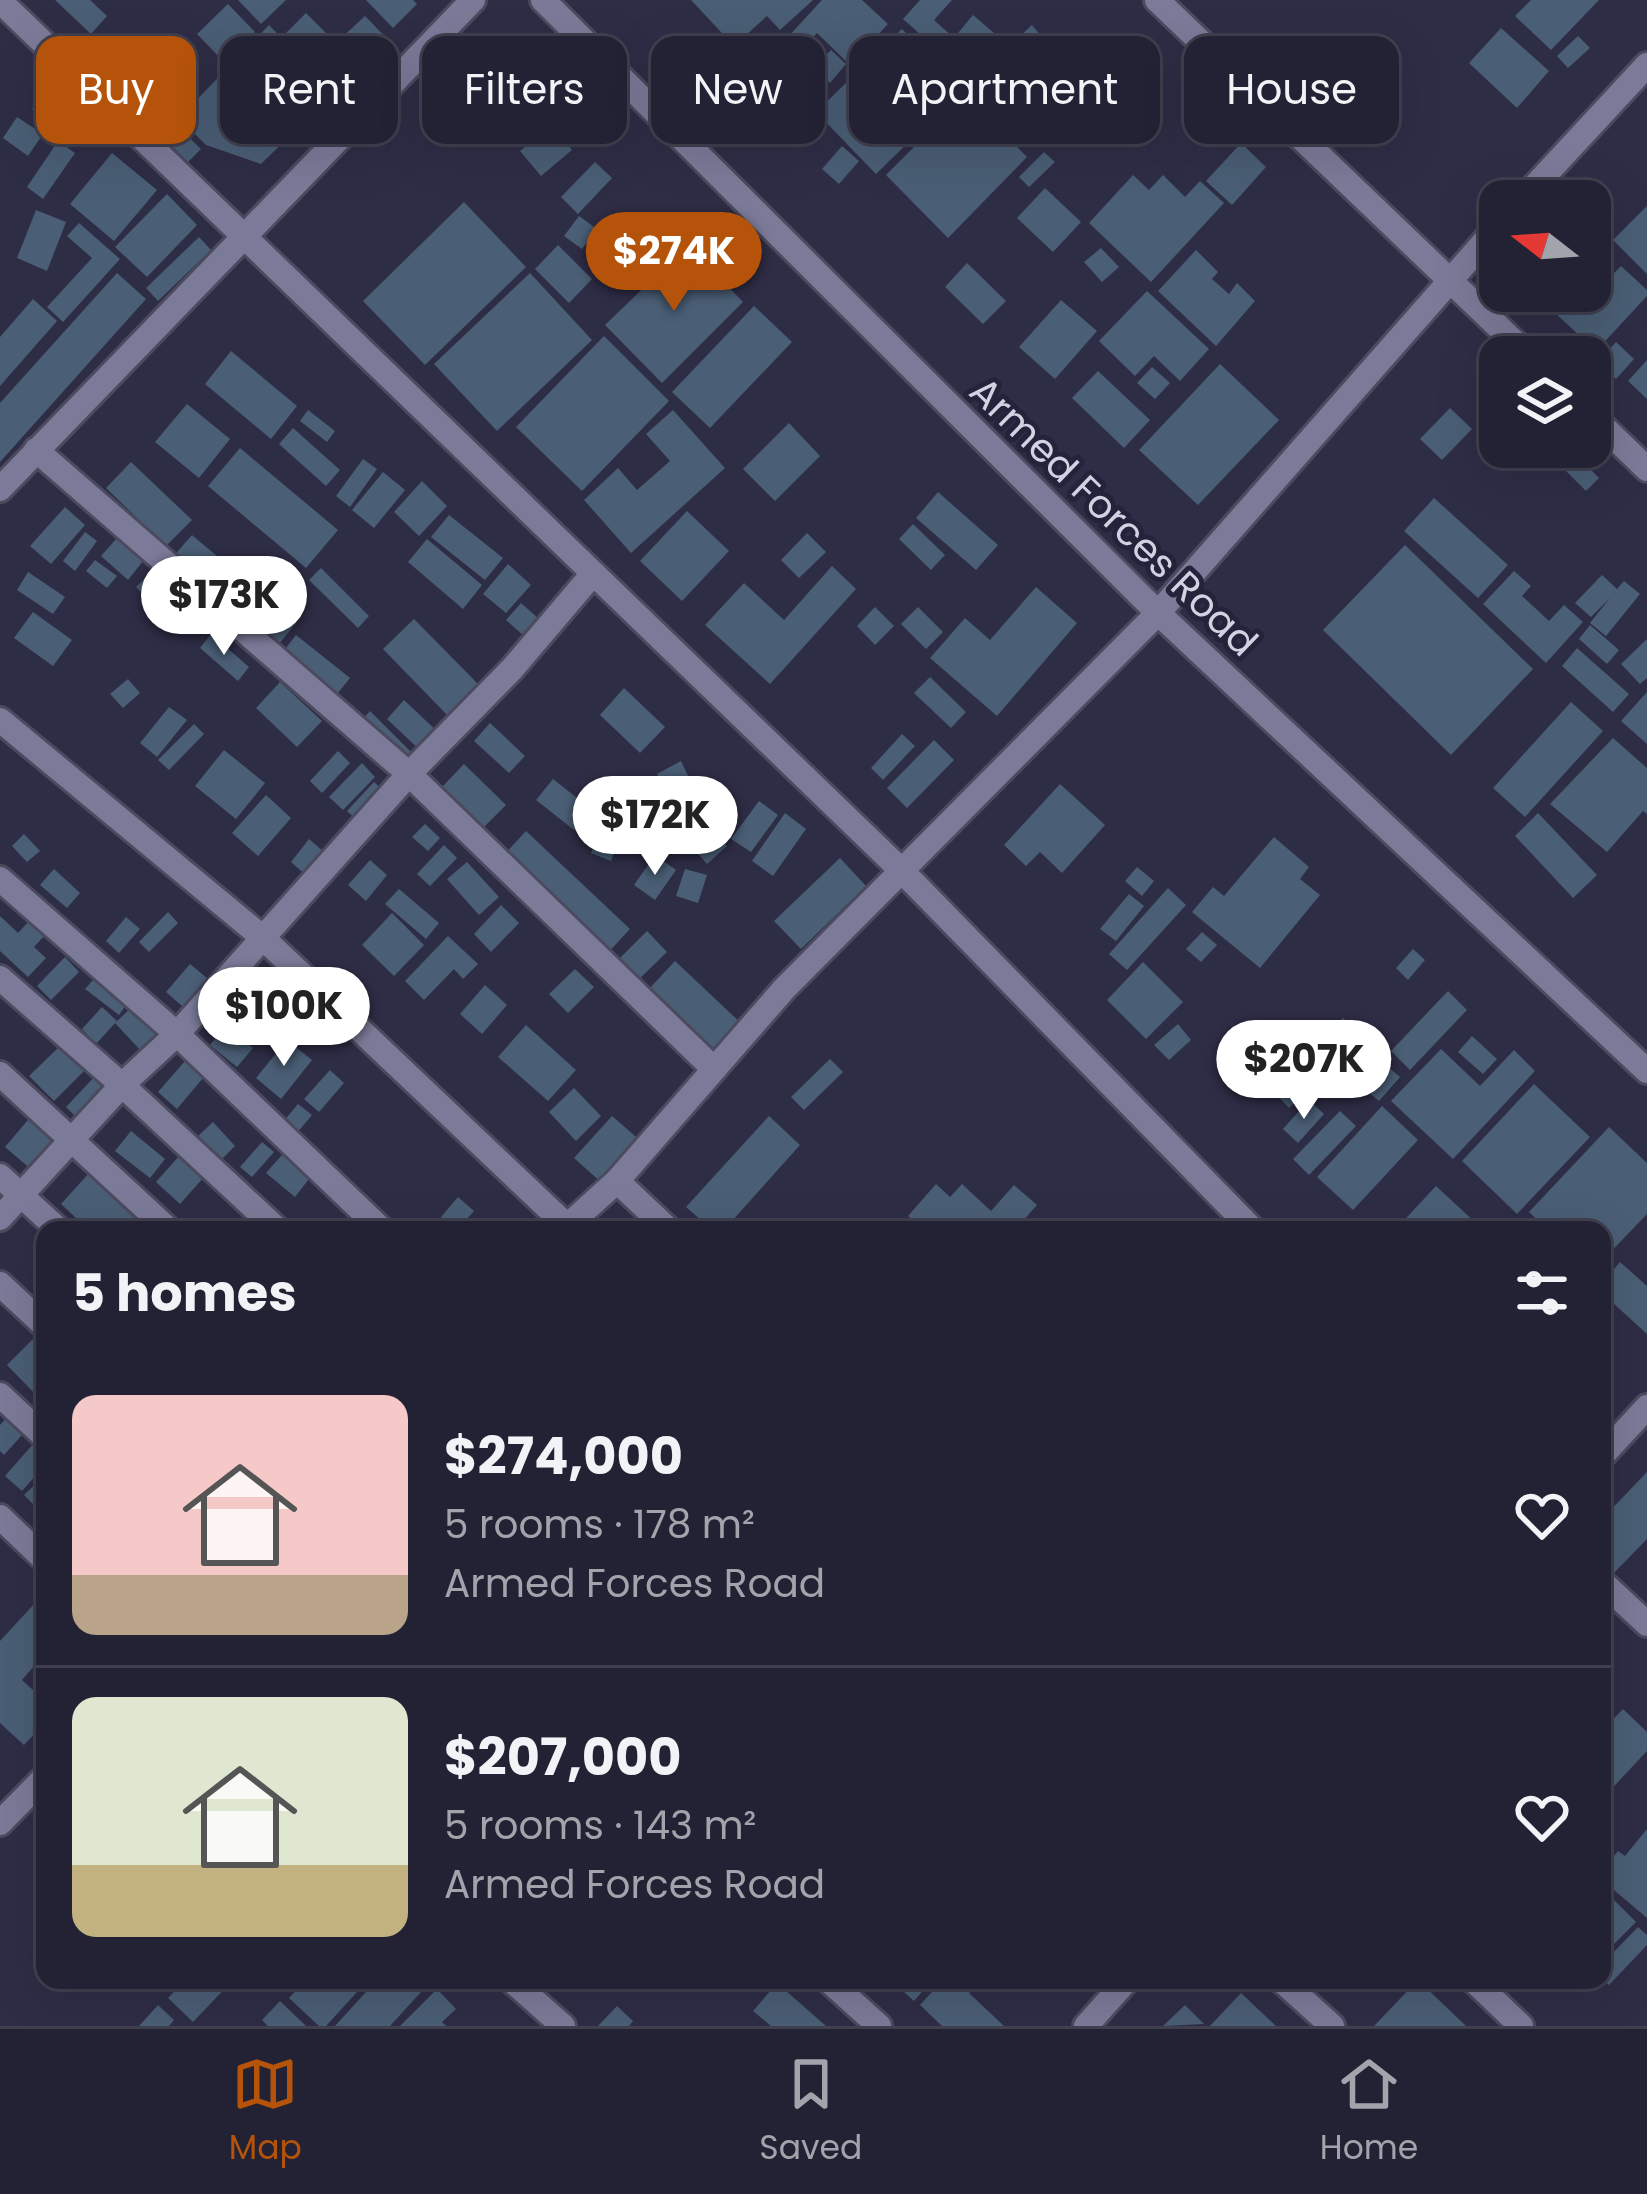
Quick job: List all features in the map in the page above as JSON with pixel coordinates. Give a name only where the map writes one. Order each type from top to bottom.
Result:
[{"type":"street","points":[[0,489],[473,0]]},
{"type":"street","name":"Armed Forces Road","points":[[543,0],[1158,613],[1647,1071]]},
{"type":"street","points":[[1157,0],[1508,336]]},
{"type":"street","points":[[0,1],[901,870],[1244,1221]]},
{"type":"street","points":[[1540,180],[1647,65]]},
{"type":"street","points":[[573,1221],[617,1181],[784,989],[1158,613],[1479,247]]},
{"type":"street","points":[[1611,434],[1647,469]]},
{"type":"street","points":[[36,450],[409,774],[714,1069]]},
{"type":"street","points":[[0,1218],[122,1085],[177,1034],[592,576]]},
{"type":"street","points":[[0,720],[262,937],[558,1221]]},
{"type":"street","points":[[0,879],[177,1034],[373,1221]]},
{"type":"street","points":[[0,978],[268,1221]]},
{"type":"street","points":[[0,1074],[159,1221]]},
{"type":"street","points":[[0,1176],[48,1221]]},
{"type":"street","points":[[617,1181],[659,1221]]},
{"type":"street","points":[[0,1283],[36,1317]]},
{"type":"street","points":[[0,1395],[36,1429]]},
{"type":"street","points":[[1611,1446],[1647,1407]]},
{"type":"street","points":[[0,1517],[36,1551]]},
{"type":"street","points":[[1611,1590],[1647,1624]]},
{"type":"street","points":[[0,1823],[36,1786]]},
{"type":"street","points":[[522,1989],[563,2026]]},
{"type":"street","points":[[838,1989],[879,2026]]},
{"type":"street","points":[[1086,2026],[1119,1989]]},
{"type":"street","points":[[1291,1989],[1332,2026]]},
{"type":"street","points":[[1482,1989],[1521,2026]]},
{"type":"building","points":[[55,0],[90,0],[107,16],[91,34]]},
{"type":"building","points":[[238,0],[286,0],[261,24]]},
{"type":"building","points":[[366,0],[413,0],[417,4],[393,28]]},
{"type":"building","points":[[691,0],[813,0],[780,30],[767,16],[745,36],[725,36]]},
{"type":"building","points":[[822,0],[862,0],[888,24],[877,36],[849,36],[849,64],[825,36],[789,36]]},
{"type":"building","points":[[920,0],[952,0],[934,20],[952,36],[922,36],[903,19]]},
{"type":"building","points":[[1531,0],[1599,0],[1551,50],[1515,16]]},
{"type":"building","points":[[228,4],[255,32],[220,36],[220,58],[197,34]]},
{"type":"building","points":[[306,13],[329,36],[287,36]]},
{"type":"building","points":[[973,15],[998,36],[956,36]]},
{"type":"building","points":[[365,16],[384,36],[344,36]]},
{"type":"building","points":[[269,25],[280,36],[258,36]]},
{"type":"building","points":[[1032,25],[1041,36],[1020,36]]},
{"type":"building","points":[[1501,28],[1549,71],[1517,108],[1469,63]]},
{"type":"building","points":[[1578,36],[1590,48],[1568,68],[1557,56]]},
{"type":"building","points":[[831,50],[846,64],[830,83],[825,78],[825,56]]},
{"type":"building","points":[[220,76],[220,144],[282,144],[261,164],[206,145],[196,135],[196,100]]},
{"type":"building","points":[[849,80],[849,144],[907,144],[876,174],[825,121],[825,103]]},
{"type":"building","points":[[17,117],[36,129],[36,144],[28,156],[3,138]]},
{"type":"building","points":[[56,144],[75,153],[43,199],[27,187]]},
{"type":"building","points":[[170,144],[196,144],[201,149],[188,162]]},
{"type":"building","points":[[528,144],[567,144],[572,150],[541,176],[520,151]]},
{"type":"building","points":[[917,144],[1014,144],[1027,157],[948,238],[886,175]]},
{"type":"building","points":[[1240,144],[1266,167],[1232,205],[1206,181]]},
{"type":"building","points":[[842,146],[859,161],[839,184],[822,169]]},
{"type":"building","points":[[1044,152],[1055,162],[1029,187],[1019,177]]},
{"type":"building","points":[[112,153],[157,190],[114,241],[70,204]]},
{"type":"building","points":[[595,162],[612,178],[578,214],[561,197]]},
{"type":"building","points":[[1133,175],[1149,190],[1163,175],[1185,197],[1200,181],[1224,203],[1151,282],[1089,223]]},
{"type":"building","points":[[1045,188],[1081,222],[1053,252],[1017,218]]},
{"type":"building","points":[[167,194],[197,225],[147,277],[115,247]]},
{"type":"building","points":[[464,202],[526,267],[425,365],[363,301]]},
{"type":"building","points":[[1647,206],[1647,274],[1613,240]]},
{"type":"building","points":[[36,210],[66,222],[47,271],[17,258]]},
{"type":"building","points":[[579,216],[597,229],[582,249],[564,236]]},
{"type":"building","points":[[79,223],[120,259],[63,322],[47,307],[92,258],[67,236]]},
{"type":"building","points":[[199,237],[211,250],[158,301],[146,288]]},
{"type":"building","points":[[650,238],[667,255],[652,270],[634,253]]},
{"type":"building","points":[[558,245],[592,279],[569,303],[535,269]]},
{"type":"building","points":[[688,245],[743,302],[662,383],[605,325]]},
{"type":"building","points":[[1101,248],[1119,267],[1102,282],[1084,262]]},
{"type":"building","points":[[1196,250],[1218,272],[1212,279],[1229,294],[1237,283],[1255,301],[1216,346],[1158,291]]},
{"type":"building","points":[[967,263],[1006,301],[983,324],[945,287]]},
{"type":"building","points":[[1621,266],[1647,290],[1647,296],[1610,336],[1580,336],[1554,312],[1611,312],[1611,276]]},
{"type":"building","points":[[117,273],[146,299],[0,462],[0,403]]},
{"type":"building","points":[[530,273],[592,340],[497,431],[434,364]]},
{"type":"building","points":[[1147,291],[1209,349],[1180,381],[1154,356],[1135,376],[1099,341]]},
{"type":"building","points":[[33,299],[57,321],[0,386],[0,337]]},
{"type":"building","points":[[1061,300],[1097,331],[1055,379],[1019,347]]},
{"type":"building","points":[[754,306],[792,342],[710,428],[672,392]]},
{"type":"building","points":[[604,336],[669,401],[582,491],[516,427]]},
{"type":"building","points":[[1616,342],[1634,359],[1616,379],[1611,375],[1611,348]]},
{"type":"building","points":[[231,351],[297,406],[271,439],[205,384]]},
{"type":"building","points":[[1647,360],[1647,399],[1628,381]]},
{"type":"building","points":[[1220,364],[1279,420],[1198,505],[1139,450]]},
{"type":"building","points":[[1152,367],[1170,383],[1155,399],[1137,383]]},
{"type":"building","points":[[1098,371],[1150,420],[1124,448],[1072,398]]},
{"type":"building","points":[[187,404],[230,439],[199,478],[155,442]]},
{"type":"building","points":[[1450,408],[1472,429],[1442,460],[1420,439]]},
{"type":"building","points":[[308,410],[335,431],[327,442],[300,421]]},
{"type":"building","points":[[673,410],[725,468],[631,553],[584,500],[618,468],[637,490],[670,461],[646,434]]},
{"type":"building","points":[[789,423],[820,456],[775,501],[743,469]]},
{"type":"building","points":[[293,428],[340,470],[326,486],[279,444]]},
{"type":"building","points":[[240,448],[338,530],[306,568],[208,486]]},
{"type":"building","points":[[363,459],[377,469],[350,507],[336,496]]},
{"type":"building","points":[[131,462],[192,520],[166,546],[106,488]]},
{"type":"building","points":[[1589,468],[1599,478],[1586,491],[1566,471]]},
{"type":"building","points":[[383,472],[405,490],[374,528],[352,510]]},
{"type":"building","points":[[422,481],[447,506],[419,536],[394,512]]},
{"type":"building","points":[[938,492],[998,545],[976,570],[916,518]]},
{"type":"building","points":[[1434,498],[1508,565],[1478,598],[1404,531]]},
{"type":"building","points":[[65,507],[85,525],[51,564],[30,546]]},
{"type":"building","points":[[687,511],[729,551],[682,601],[640,561]]},
{"type":"building","points":[[449,515],[503,558],[485,580],[431,537]]},
{"type":"building","points":[[913,524],[945,555],[931,570],[899,539]]},
{"type":"building","points":[[85,532],[97,541],[75,571],[63,561]]},
{"type":"building","points":[[807,533],[826,552],[799,578],[781,560]]},
{"type":"building","points":[[192,535],[296,623],[275,649],[170,560]]},
{"type":"building","points":[[117,538],[143,561],[128,580],[101,556]]},
{"type":"building","points":[[427,539],[482,585],[463,609],[408,562]]},
{"type":"building","points":[[1405,545],[1533,669],[1451,755],[1323,630]]},
{"type":"building","points":[[95,560],[117,576],[107,588],[86,571]]},
{"type":"building","points":[[508,564],[531,585],[506,613],[483,594]]},
{"type":"building","points":[[832,566],[856,589],[770,684],[705,625],[744,583],[784,620]]},
{"type":"building","points":[[321,568],[369,616],[358,628],[309,580]]},
{"type":"building","points":[[1514,571],[1531,586],[1522,596],[1549,621],[1564,605],[1583,622],[1546,663],[1483,604]]},
{"type":"building","points":[[28,572],[65,597],[53,614],[17,590]]},
{"type":"building","points":[[148,575],[182,610],[169,622],[136,587]]},
{"type":"building","points":[[1602,575],[1617,589],[1624,581],[1640,594],[1606,636],[1590,623],[1610,598],[1591,617],[1575,603]]},
{"type":"building","points":[[1036,587],[1077,623],[997,716],[930,658],[965,618],[990,640]]},
{"type":"building","points":[[521,603],[547,626],[532,643],[506,620]]},
{"type":"building","points":[[875,607],[894,626],[875,645],[857,626]]},
{"type":"building","points":[[918,607],[943,632],[926,649],[901,624]]},
{"type":"building","points":[[33,612],[72,640],[53,666],[14,638]]},
{"type":"building","points":[[414,619],[481,687],[450,718],[383,649]]},
{"type":"building","points":[[1590,625],[1619,650],[1607,664],[1579,639]]},
{"type":"building","points":[[211,634],[249,667],[238,681],[200,648]]},
{"type":"building","points":[[296,635],[350,678],[333,699],[279,657]]},
{"type":"building","points":[[1647,639],[1647,678],[1640,684],[1621,664]]},
{"type":"building","points":[[1577,648],[1629,694],[1613,712],[1562,666]]},
{"type":"building","points":[[930,677],[966,712],[951,728],[914,693]]},
{"type":"building","points":[[128,679],[140,693],[123,708],[110,694]]},
{"type":"building","points":[[280,682],[322,721],[297,747],[256,708]]},
{"type":"building","points":[[624,688],[665,727],[640,753],[600,715]]},
{"type":"building","points":[[1647,692],[1647,744],[1621,721]]},
{"type":"building","points":[[404,700],[441,735],[423,753],[387,719]]},
{"type":"building","points":[[1571,702],[1603,731],[1525,817],[1493,788]]},
{"type":"building","points":[[169,707],[187,720],[157,757],[140,743]]},
{"type":"building","points":[[370,711],[412,753],[401,765],[359,723]]},
{"type":"building","points":[[490,723],[525,756],[509,773],[474,741]]},
{"type":"building","points":[[194,724],[204,734],[169,770],[158,760]]},
{"type":"building","points":[[902,734],[915,746],[883,780],[871,768]]},
{"type":"building","points":[[1613,738],[1647,768],[1647,814],[1643,811],[1607,852],[1550,804]]},
{"type":"building","points":[[934,740],[954,760],[907,808],[887,788]]},
{"type":"building","points":[[224,750],[265,783],[236,819],[195,786]]},
{"type":"building","points":[[338,751],[350,763],[322,793],[310,781]]},
{"type":"building","points":[[681,761],[690,780],[666,792],[657,774]]},
{"type":"building","points":[[362,763],[375,777],[343,810],[329,797]]},
{"type":"building","points":[[464,764],[506,805],[484,827],[442,787]]},
{"type":"building","points":[[553,779],[591,809],[574,830],[536,800]]},
{"type":"building","points":[[374,782],[387,794],[360,823],[347,811]]},
{"type":"building","points":[[1060,784],[1105,825],[1062,873],[1040,852],[1026,866],[1004,845]]},
{"type":"building","points":[[628,787],[650,793],[644,817],[621,810]]},
{"type":"building","points":[[680,792],[727,846],[707,864],[660,810]]},
{"type":"building","points":[[266,795],[291,818],[258,856],[232,833]]},
{"type":"building","points":[[759,801],[778,815],[751,852],[731,839]]},
{"type":"building","points":[[785,813],[806,829],[773,876],[752,861]]},
{"type":"building","points":[[1538,813],[1597,875],[1573,898],[1515,836]]},
{"type":"building","points":[[425,824],[440,838],[428,851],[412,837]]},
{"type":"building","points":[[601,829],[620,837],[611,861],[591,853]]},
{"type":"building","points":[[526,831],[630,929],[603,958],[500,859]]},
{"type":"building","points":[[24,834],[40,851],[27,862],[12,846]]},
{"type":"building","points":[[1274,837],[1309,867],[1300,879],[1320,895],[1260,968],[1192,912],[1213,887],[1224,896]]},
{"type":"building","points":[[309,839],[325,853],[307,876],[291,862]]},
{"type":"building","points":[[444,845],[457,858],[430,886],[417,874]]},
{"type":"building","points":[[655,855],[676,870],[655,900],[634,885]]},
{"type":"building","points":[[840,858],[866,886],[801,949],[774,921]]},
{"type":"building","points":[[370,860],[387,875],[366,901],[348,885]]},
{"type":"building","points":[[467,862],[499,897],[479,915],[447,879]]},
{"type":"building","points":[[1137,867],[1154,881],[1142,896],[1125,881]]},
{"type":"building","points":[[54,869],[80,893],[67,908],[40,885]]},
{"type":"building","points":[[685,869],[707,875],[698,903],[676,896]]},
{"type":"building","points":[[1168,888],[1186,905],[1127,970],[1109,954]]},
{"type":"building","points":[[399,889],[439,923],[426,939],[385,904]]},
{"type":"building","points":[[1129,894],[1144,906],[1116,941],[1100,929]]},
{"type":"building","points":[[501,905],[519,923],[491,952],[474,934]]},
{"type":"building","points":[[168,912],[178,923],[149,952],[139,942]]},
{"type":"building","points":[[392,913],[424,945],[394,976],[362,945]]},
{"type":"building","points":[[0,916],[18,933],[31,919],[46,934],[34,947],[46,958],[28,977],[0,951]]},
{"type":"building","points":[[126,917],[140,929],[119,953],[106,941]]},
{"type":"building","points":[[647,931],[667,952],[635,983],[615,963]]},
{"type":"building","points":[[1202,932],[1217,945],[1201,962],[1186,949]]},
{"type":"building","points":[[448,936],[478,964],[463,979],[454,969],[424,1000],[405,981]]},
{"type":"building","points":[[1413,949],[1425,960],[1408,980],[1396,968]]},
{"type":"building","points":[[65,957],[79,972],[51,1000],[37,986]]},
{"type":"building","points":[[675,961],[744,1026],[717,1055],[648,990]]},
{"type":"building","points":[[1143,962],[1183,1002],[1146,1039],[1107,1000]]},
{"type":"building","points":[[190,964],[207,978],[183,1007],[166,992]]},
{"type":"building","points":[[575,969],[594,987],[568,1013],[549,994]]},
{"type":"building","points":[[93,980],[126,1005],[119,1015],[85,989]]},
{"type":"building","points":[[485,985],[507,1005],[482,1034],[460,1014]]},
{"type":"building","points":[[1448,991],[1467,1010],[1410,1070],[1391,1051]]},
{"type":"building","points":[[240,999],[260,1013],[246,1033],[226,1017]]},
{"type":"building","points":[[102,1007],[117,1021],[96,1044],[82,1029]]},
{"type":"building","points":[[132,1007],[160,1037],[143,1053],[115,1023]]},
{"type":"building","points":[[1343,1018],[1376,1049],[1356,1071],[1323,1039]]},
{"type":"building","points":[[1178,1024],[1191,1040],[1169,1060],[1154,1045]]},
{"type":"building","points":[[526,1025],[576,1070],[548,1101],[498,1057]]},
{"type":"building","points":[[226,1026],[253,1048],[237,1067],[210,1045]]},
{"type":"building","points":[[1472,1036],[1497,1059],[1483,1074],[1458,1052]]},
{"type":"building","points":[[287,1040],[312,1060],[281,1099],[256,1078]]},
{"type":"building","points":[[60,1046],[84,1071],[54,1101],[29,1076]]},
{"type":"building","points":[[1441,1049],[1480,1086],[1514,1050],[1535,1071],[1453,1159],[1391,1101]]},
{"type":"building","points":[[830,1059],[843,1072],[804,1110],[791,1097]]},
{"type":"building","points":[[1380,1060],[1400,1077],[1379,1101],[1359,1085]]},
{"type":"building","points":[[185,1061],[203,1078],[177,1109],[158,1092]]},
{"type":"building","points":[[330,1070],[344,1083],[319,1112],[304,1099]]},
{"type":"building","points":[[97,1074],[111,1088],[80,1121],[66,1107]]},
{"type":"building","points":[[1288,1074],[1305,1092],[1289,1108],[1272,1090]]},
{"type":"building","points":[[1534,1084],[1590,1137],[1517,1214],[1462,1161]]},
{"type":"building","points":[[574,1088],[601,1116],[576,1141],[549,1112]]},
{"type":"building","points":[[1309,1100],[1324,1114],[1298,1143],[1283,1129]]},
{"type":"building","points":[[298,1104],[312,1115],[297,1133],[283,1122]]},
{"type":"building","points":[[1382,1106],[1418,1140],[1353,1210],[1317,1177]]},
{"type":"building","points":[[1340,1111],[1356,1126],[1309,1175],[1293,1159]]},
{"type":"building","points":[[33,1114],[61,1138],[33,1171],[5,1147]]},
{"type":"building","points":[[612,1116],[642,1142],[603,1184],[574,1158]]},
{"type":"building","points":[[769,1116],[800,1145],[732,1221],[702,1221],[686,1207]]},
{"type":"building","points":[[213,1122],[235,1146],[219,1162],[197,1137]]},
{"type":"building","points":[[1609,1127],[1647,1163],[1647,1214],[1611,1252],[1611,1221],[1538,1221],[1529,1212]]},
{"type":"building","points":[[131,1131],[165,1159],[150,1178],[115,1151]]},
{"type":"building","points":[[262,1142],[274,1152],[252,1177],[240,1167]]},
{"type":"building","points":[[180,1155],[204,1177],[180,1204],[156,1182]]},
{"type":"building","points":[[282,1155],[309,1179],[295,1197],[266,1173]]},
{"type":"building","points":[[90,1172],[143,1221],[79,1221],[61,1204]]},
{"type":"building","points":[[936,1184],[950,1197],[962,1184],[991,1211],[1014,1185],[1037,1205],[1023,1221],[914,1221],[908,1216]]},
{"type":"building","points":[[1436,1186],[1474,1221],[1403,1221]]},
{"type":"building","points":[[458,1197],[474,1211],[465,1221],[441,1217]]},
{"type":"building","points":[[1620,1262],[1647,1286],[1647,1334],[1611,1301],[1611,1272]]},
{"type":"building","points":[[36,1336],[36,1395],[7,1365]]},
{"type":"building","points":[[6,1418],[23,1434],[4,1455],[0,1425]]},
{"type":"building","points":[[36,1445],[36,1475],[22,1491],[5,1476]]},
{"type":"building","points":[[1647,1472],[1647,1539],[1611,1576],[1611,1510]]},
{"type":"building","points":[[36,1484],[36,1507],[24,1495]]},
{"type":"building","points":[[36,1602],[36,1664],[22,1680],[36,1693],[36,1732],[24,1745],[0,1723],[0,1641]]},
{"type":"building","points":[[1623,1709],[1647,1732],[1647,1751],[1611,1789],[1611,1722]]},
{"type":"building","points":[[1647,1829],[1647,1918],[1611,1888],[1611,1860],[1618,1851],[1625,1856]]},
{"type":"building","points":[[1611,1897],[1636,1922],[1611,1947]]},
{"type":"building","points":[[1638,1927],[1647,1935],[1647,1945],[1611,1983],[1611,1955]]},
{"type":"building","points":[[176,1989],[224,1989],[193,2022],[168,1998]]},
{"type":"building","points":[[298,1989],[360,1989],[326,2026],[319,2026],[289,1998]]},
{"type":"building","points":[[369,1989],[424,1989],[390,2026],[335,2026]]},
{"type":"building","points":[[437,1989],[456,2009],[442,2022],[446,2026],[400,2026]]},
{"type":"building","points":[[772,1989],[784,1989],[826,2026],[771,2026],[753,2011]]},
{"type":"building","points":[[901,1989],[924,1989],[914,2001]]},
{"type":"building","points":[[935,1989],[972,1989],[969,1993],[1004,2026],[942,2026],[920,2005]]},
{"type":"building","points":[[1409,1989],[1427,1989],[1466,2026],[1374,2026]]},
{"type":"building","points":[[1241,1993],[1276,2026],[1210,2026]]},
{"type":"building","points":[[280,2001],[306,2026],[268,2026],[262,2020]]},
{"type":"building","points":[[158,2005],[174,2020],[169,2026],[139,2026]]},
{"type":"building","points":[[1185,2005],[1204,2024],[1163,2026]]},
{"type":"building","points":[[617,2006],[633,2021],[629,2026],[598,2026]]}]
